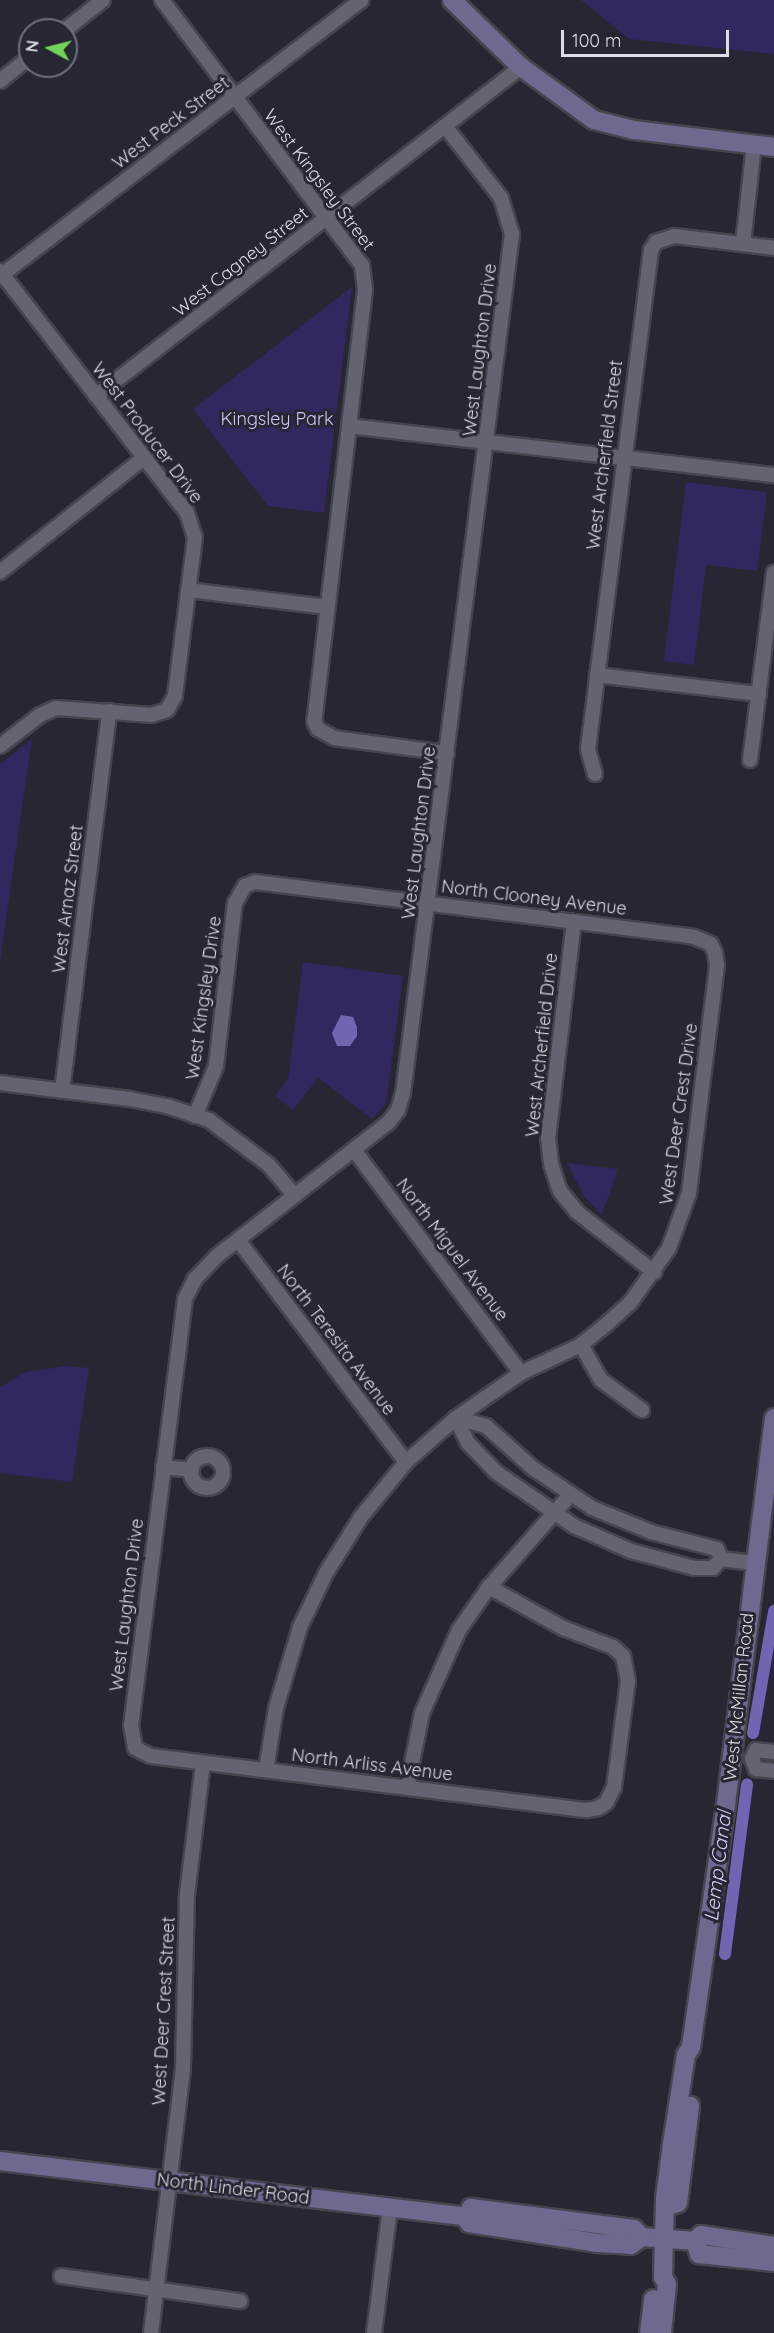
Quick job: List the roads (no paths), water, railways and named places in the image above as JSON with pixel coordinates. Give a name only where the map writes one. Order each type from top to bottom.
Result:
[{"type":"main road","points":[[452,0],[521,67],[594,120],[634,130],[774,147]]},
{"type":"main road","name":"West McMillan Road","points":[[662,2333],[667,2284],[663,2277],[668,2206],[665,2198],[686,2055],[691,2047],[732,1756],[754,1563],[774,1419]]},
{"type":"main road","name":"North Linder Road","points":[[0,2161],[467,2217],[471,2208],[634,2229],[642,2237],[695,2241],[701,2235],[774,2246]]},
{"type":"main road","points":[[695,2241],[699,2254],[774,2262]]},
{"type":"main road","name":"West McMillan Road","points":[[649,2333],[655,2284],[663,2277]]},
{"type":"street","points":[[78,20],[103,0]]},
{"type":"street","name":"West Kingsley Street","points":[[162,0],[362,266],[365,290],[313,712],[318,729],[334,738],[447,753]]},
{"type":"street","name":"West Peck Street","points":[[1,273],[361,0]]},
{"type":"street","points":[[0,81],[18,67]]},
{"type":"street","name":"West Cagney Street","points":[[96,396],[521,67]]},
{"type":"street","name":"West Laughton Drive","points":[[135,1748],[131,1725],[185,1299],[202,1271],[238,1240],[354,1150],[398,1110],[428,903],[512,234],[510,218],[501,198],[445,126]]},
{"type":"street","points":[[754,145],[743,244],[774,248]]},
{"type":"street","name":"West Archerfield Street","points":[[595,774],[588,749],[647,261],[657,242],[674,236],[743,244]]},
{"type":"street","name":"West Producer Drive","points":[[1,273],[193,524],[195,537],[175,696],[167,710],[152,715],[110,711]]},
{"type":"street","points":[[349,426],[486,444],[774,475]]},
{"type":"street","points":[[0,572],[144,458]]},
{"type":"street","points":[[750,760],[774,573]]},
{"type":"street","points":[[188,590],[326,607]]},
{"type":"street","points":[[597,675],[759,694]]},
{"type":"street","points":[[0,746],[40,715],[56,708],[110,711]]},
{"type":"street","name":"West Arnaz Street","points":[[62,1091],[110,711]]},
{"type":"street","name":"North Clooney Avenue","points":[[245,886],[266,882],[694,937],[711,944]]},
{"type":"street","name":"West Kingsley Drive","points":[[195,1116],[216,1065],[236,903],[245,886]]},
{"type":"street","name":"West Archerfield Drive","points":[[574,921],[548,1138],[551,1164],[560,1191],[577,1212],[654,1272]]},
{"type":"street","name":"West Deer Crest Drive","points":[[266,1770],[276,1708],[300,1627],[326,1573],[361,1517],[406,1462],[456,1418],[521,1373],[581,1345],[630,1303],[654,1272],[673,1240],[689,1193],[717,965],[711,944]]},
{"type":"street","points":[[0,1083],[140,1100],[195,1116],[240,1140],[269,1164],[295,1196]]},
{"type":"street","name":"North Miguel Avenue","points":[[354,1150],[521,1373]]},
{"type":"street","name":"North Teresita Avenue","points":[[238,1240],[406,1462]]},
{"type":"street","points":[[581,1345],[601,1380],[642,1410]]},
{"type":"street","points":[[456,1418],[486,1426],[570,1495],[651,1532],[717,1549],[721,1560]]},
{"type":"street","points":[[456,1418],[468,1443],[496,1472],[554,1514],[602,1540],[694,1568],[713,1568],[721,1560]]},
{"type":"street","points":[[163,1467],[192,1470]]},
{"type":"street","points":[[407,1788],[412,1750],[434,1681],[459,1630],[489,1587],[570,1495]]},
{"type":"street","points":[[721,1560],[754,1563]]},
{"type":"street","name":"North Arliss Avenue","points":[[135,1748],[151,1756],[588,1810],[606,1803],[614,1787],[628,1681],[623,1656],[614,1647],[563,1628],[489,1587]]},
{"type":"street","points":[[774,1752],[756,1750],[752,1760],[756,1769],[774,1771]]},
{"type":"street","points":[[732,1756],[752,1760]]},
{"type":"street","name":"West Deer Crest Street","points":[[151,2333],[183,2068],[187,1895],[203,1763]]},
{"type":"street","points":[[374,2333],[390,2208]]},
{"type":"street","points":[[61,2276],[240,2301]]},
{"type":"waterway","name":"Lemp Canal","points":[[753,1733],[774,1611]]},
{"type":"waterway","name":"Lemp Canal","points":[[725,1954],[747,1784]]},
{"type":"park label","name":"Kingsley Park","points":[[277,419]]}]
